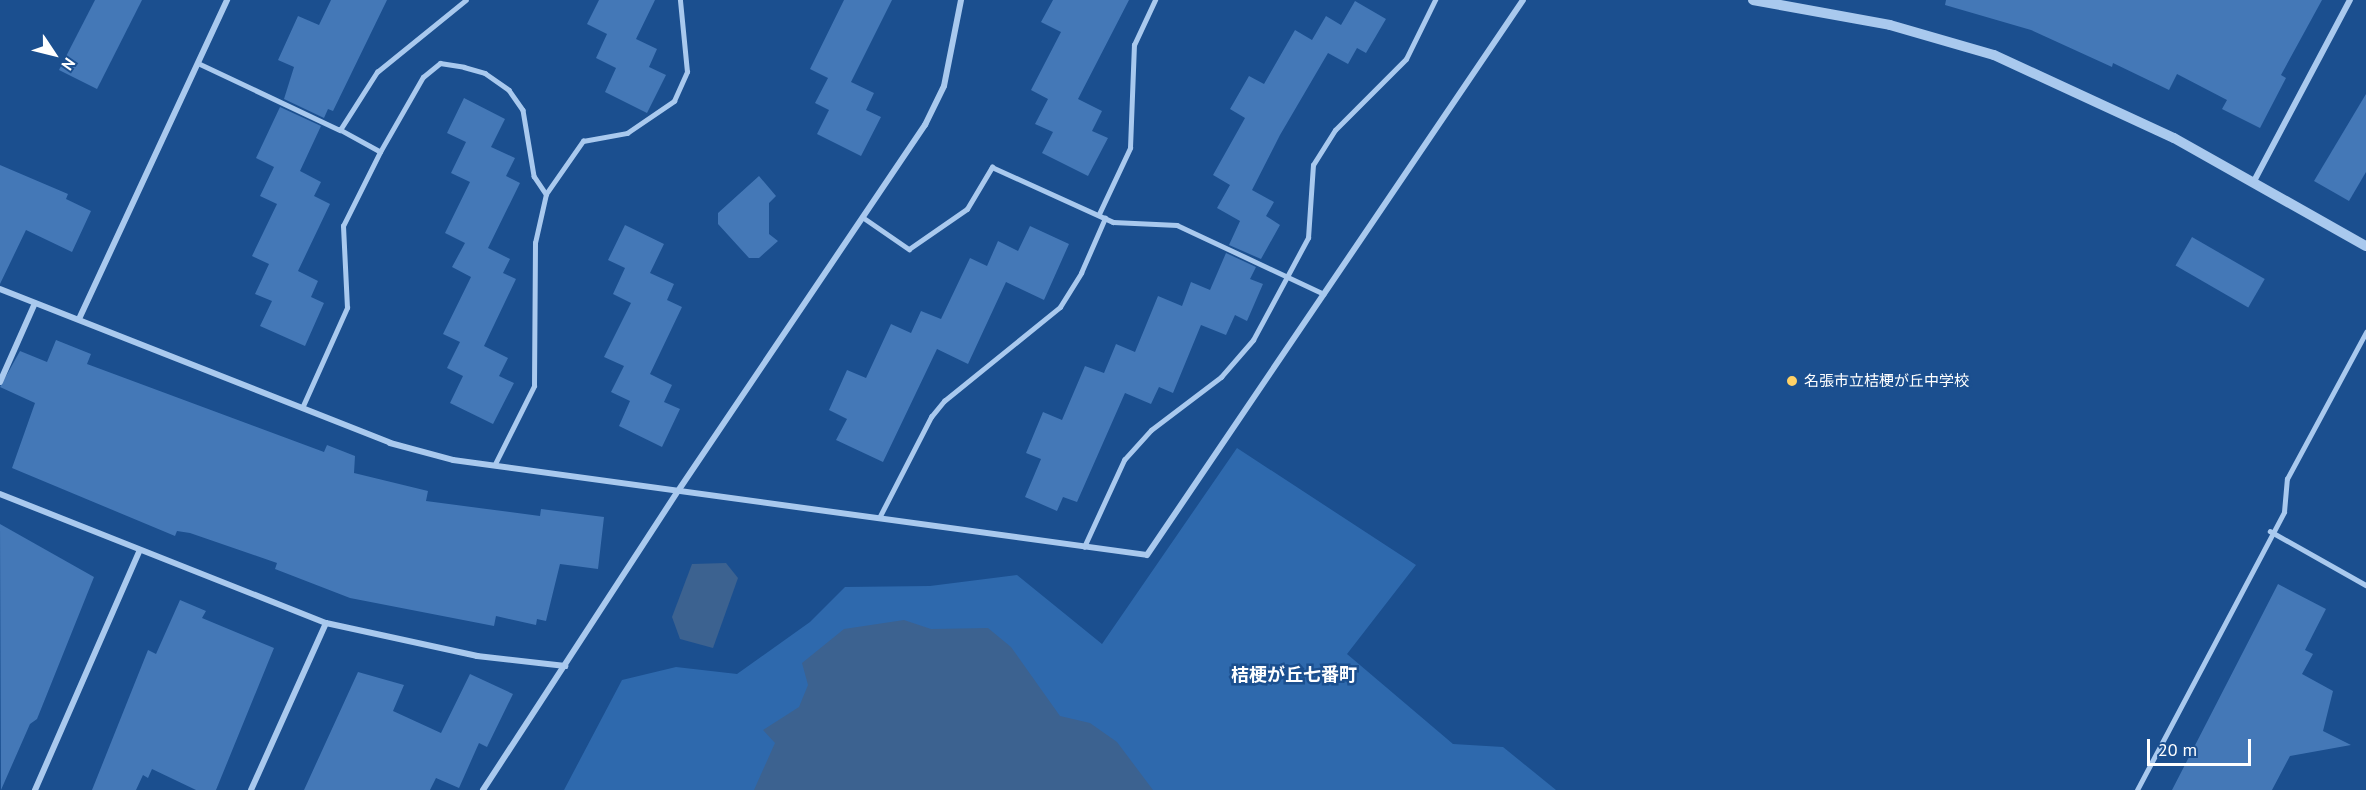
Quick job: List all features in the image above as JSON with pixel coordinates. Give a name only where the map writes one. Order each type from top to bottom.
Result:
[{"type":"street","points":[[79,319],[227,0]]},
{"type":"street","points":[[483,790],[566,666],[678,490],[925,126],[944,86],[961,0]]},
{"type":"street","points":[[0,289],[390,443],[453,460],[1147,555],[1523,0]]},
{"type":"street","points":[[1753,0],[1890,25],[1994,56],[2174,138],[2366,246]]},
{"type":"street","points":[[2253,183],[2350,0]]},
{"type":"street","points":[[0,382],[35,303]]},
{"type":"street","points":[[0,494],[326,623],[477,656],[566,666]]},
{"type":"street","points":[[35,790],[140,550]]},
{"type":"street","points":[[251,790],[326,623]]},
{"type":"lane","points":[[340,130],[377,72],[466,0]]},
{"type":"lane","points":[[495,464],[534,386],[535,243],[546,195],[583,141],[627,133],[674,101],[687,72],[680,0]]},
{"type":"lane","points":[[1098,214],[1130,148],[1134,45],[1155,0]]},
{"type":"lane","points":[[1084,547],[1124,460],[1151,430],[1236,361],[1253,340],[1284,277],[1308,238],[1313,165],[1335,129],[1406,59],[1435,0]]},
{"type":"lane","points":[[198,63],[340,130],[380,152]]},
{"type":"lane","points":[[302,408],[347,308],[344,226],[380,152],[423,76],[440,63],[485,73],[509,90],[523,110],[534,176],[546,195]]},
{"type":"lane","points":[[864,218],[909,249],[967,209],[992,167],[1105,218],[1131,226],[1177,225],[1324,294]]},
{"type":"lane","points":[[879,518],[931,417],[944,401],[1060,307],[1077,282],[1105,218]]},
{"type":"lane","points":[[2137,790],[2270,531],[2284,512],[2287,479],[2366,332]]},
{"type":"lane","points":[[2270,531],[2366,585]]},
{"type":"shaded area","points":[[1237,448],[1416,565],[1347,654],[1453,744],[1503,747],[1556,790],[564,790],[622,680],[676,667],[737,674],[810,622],[845,587],[930,586],[1017,575],[1102,644]]},
{"type":"shaded area","points":[[726,563],[738,578],[713,648],[680,639],[672,617],[692,564]]},
{"type":"shaded area","points":[[904,620],[931,629],[988,628],[1011,647],[1060,716],[1090,723],[1117,742],[1153,790],[754,790],[775,743],[763,730],[799,707],[808,685],[802,663],[844,629]]},
{"type":"building","points":[[95,0],[142,0],[97,89],[59,70]]},
{"type":"building","points":[[331,0],[387,0],[333,111],[328,109],[324,118],[284,99],[294,67],[278,60],[298,16],[319,25]]},
{"type":"building","points":[[599,0],[655,0],[636,39],[657,49],[649,67],[666,75],[647,113],[605,92],[616,68],[596,58],[607,34],[587,24]]},
{"type":"building","points":[[844,0],[892,0],[851,82],[874,93],[866,110],[881,117],[861,156],[817,134],[829,110],[815,103],[828,78],[810,69]]},
{"type":"building","points":[[1053,0],[1129,0],[1078,99],[1102,111],[1092,131],[1108,138],[1088,176],[1042,153],[1053,132],[1035,124],[1048,99],[1031,90],[1061,32],[1041,22]]},
{"type":"building","points":[[1946,0],[2322,0],[2281,75],[2286,78],[2260,128],[2222,109],[2227,100],[2177,74],[2169,90],[2113,63],[2112,67],[2031,30],[1945,5]]},
{"type":"building","points":[[1355,1],[1386,19],[1366,53],[1357,48],[1348,64],[1328,53],[1280,135],[1252,190],[1274,202],[1266,216],[1280,225],[1261,259],[1229,245],[1240,221],[1217,208],[1230,185],[1213,175],[1245,118],[1230,109],[1249,76],[1264,84],[1295,30],[1312,40],[1326,16],[1341,25]]},
{"type":"building","points":[[2366,94],[2366,172],[2349,201],[2314,181]]},
{"type":"building","points":[[464,98],[505,119],[491,147],[515,158],[506,176],[520,183],[488,248],[510,259],[503,273],[516,279],[484,346],[508,358],[499,376],[514,383],[493,424],[450,403],[463,376],[447,368],[460,342],[443,334],[471,277],[452,267],[465,243],[445,233],[470,182],[451,173],[466,142],[447,133]]},
{"type":"building","points":[[280,107],[321,126],[300,171],[321,182],[314,196],[330,204],[298,271],[318,281],[311,297],[324,303],[305,346],[260,326],[272,301],[255,294],[269,264],[252,256],[277,204],[260,196],[274,167],[256,158]]},
{"type":"building","points":[[0,165],[68,194],[66,199],[91,211],[72,252],[26,230],[0,284]]},
{"type":"building","points":[[759,176],[776,196],[769,203],[769,234],[778,241],[759,258],[749,258],[718,224],[718,213]]},
{"type":"building","points":[[625,225],[664,244],[650,273],[674,284],[667,300],[682,307],[650,374],[672,385],[664,402],[680,409],[662,447],[619,426],[630,401],[611,392],[624,366],[604,357],[631,303],[613,294],[625,268],[608,260]]},
{"type":"building","points":[[1030,226],[1069,244],[1044,300],[1006,282],[968,364],[937,349],[883,462],[836,440],[847,419],[829,410],[847,370],[866,378],[891,324],[911,333],[921,311],[941,319],[970,258],[987,266],[998,241],[1018,251]]},
{"type":"building","points":[[2192,237],[2265,279],[2248,308],[2176,266]]},
{"type":"building","points":[[1226,253],[1256,267],[1250,279],[1263,284],[1247,321],[1235,315],[1226,335],[1201,325],[1173,393],[1159,387],[1151,404],[1125,393],[1077,502],[1063,497],[1057,511],[1025,497],[1041,459],[1026,453],[1043,412],[1062,420],[1085,366],[1104,373],[1116,344],[1135,352],[1158,296],[1182,306],[1191,282],[1210,290]]},
{"type":"building","points":[[56,340],[91,354],[87,364],[324,452],[327,445],[355,456],[354,473],[428,491],[426,501],[540,516],[541,509],[604,517],[598,569],[560,564],[546,621],[537,619],[536,625],[496,616],[494,626],[350,598],[275,569],[277,563],[190,533],[177,531],[175,536],[12,468],[35,403],[0,387],[20,351],[47,362]]},
{"type":"building","points":[[0,524],[94,577],[37,719],[30,724],[1,790]]},
{"type":"building","points":[[2278,584],[2326,609],[2305,650],[2313,654],[2302,674],[2333,691],[2323,731],[2351,745],[2290,756],[2272,790],[2172,790]]},
{"type":"building","points":[[180,600],[206,611],[202,618],[274,648],[216,790],[196,790],[152,769],[148,778],[143,775],[136,790],[92,790],[148,650],[156,654]]},
{"type":"building","points":[[358,672],[404,685],[393,711],[441,733],[470,674],[513,694],[487,747],[479,743],[459,788],[436,778],[430,790],[304,790]]},
{"type":"place","name":"名張市立桔梗が丘中学校","points":[[1792,381]]},
{"type":"district","name":"桔梗が丘七番町","points":[[1294,675]]}]
